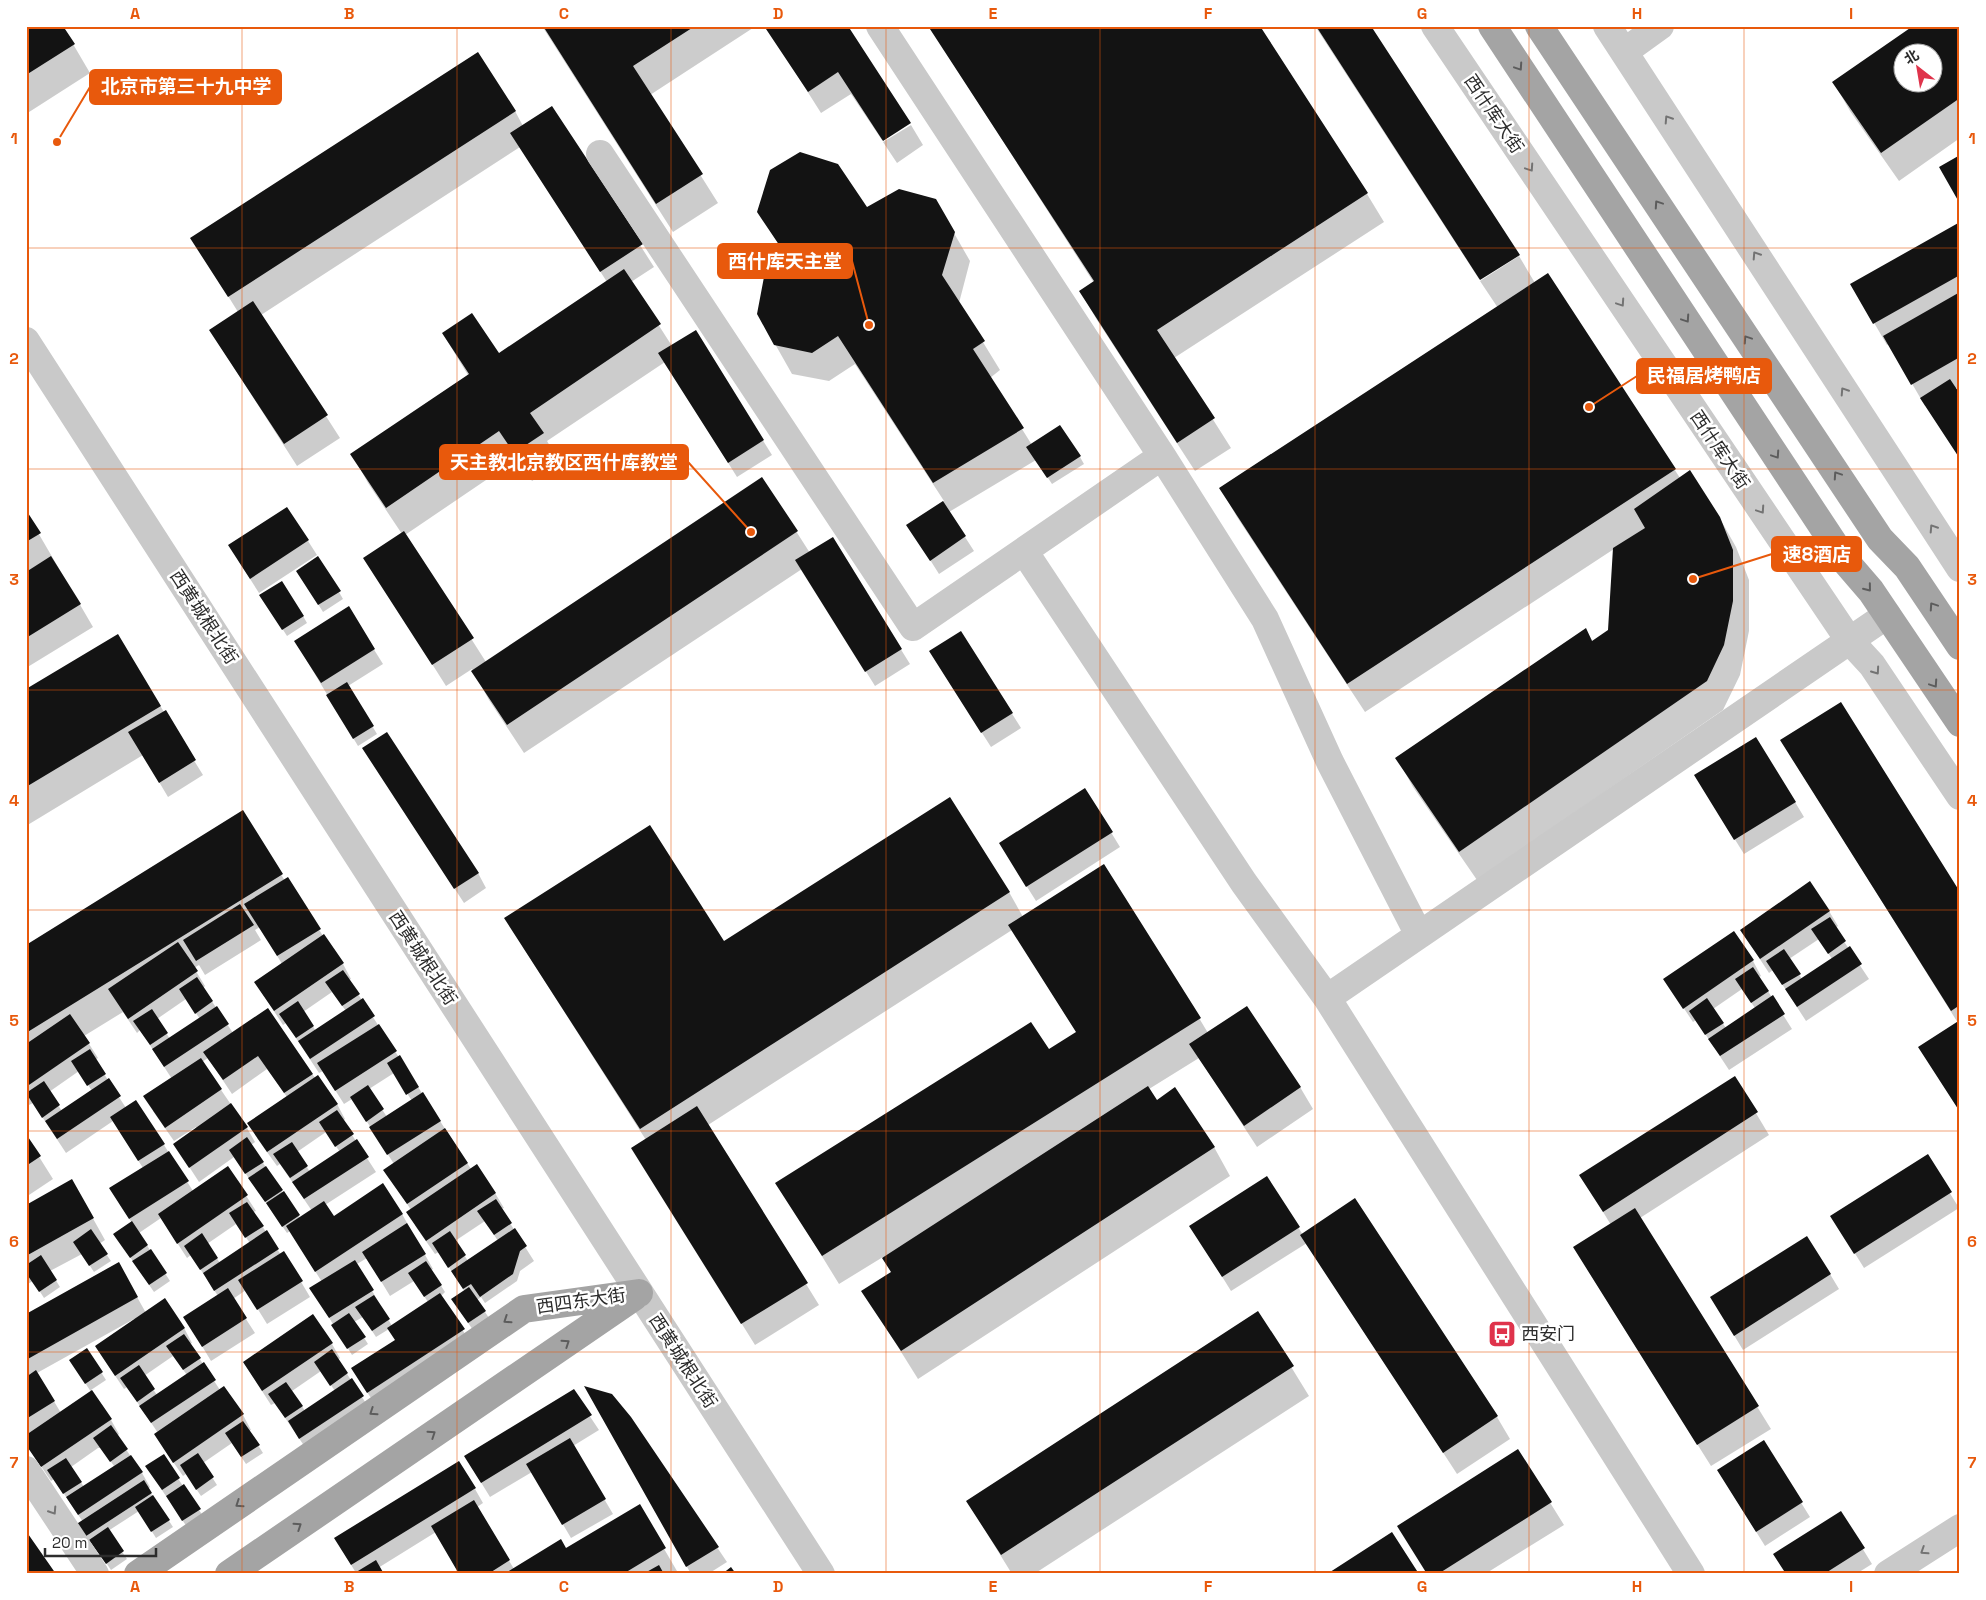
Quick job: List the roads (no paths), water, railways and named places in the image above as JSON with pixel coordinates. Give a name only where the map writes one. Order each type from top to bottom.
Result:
[{"type":"main road","points":[[1492,26],[1846,562],[1872,591],[1960,724]]},
{"type":"main road","points":[[1539,26],[1880,539],[1907,567],[1960,646]]},
{"type":"main road","name":"西四东大街","points":[[138,1574],[524,1309],[639,1293]]},
{"type":"main road","name":"西四东大街","points":[[229,1574],[639,1293]]},
{"type":"street","points":[[880,26],[1162,456],[1265,619],[1330,762],[1419,935]]},
{"type":"street","name":"西什库大街","points":[[1434,26],[1849,640],[1872,665],[1960,796]]},
{"type":"street","points":[[1607,26],[1960,568]]},
{"type":"street","points":[[1624,52],[1660,26]]},
{"type":"street","points":[[600,154],[913,627],[1162,456]]},
{"type":"street","name":"西黄城根北街","points":[[26,341],[821,1574]]},
{"type":"street","points":[[1024,551],[1244,883],[1328,998],[1691,1574]]},
{"type":"street","points":[[1328,998],[1887,615]]},
{"type":"street","points":[[26,1470],[95,1574]]},
{"type":"street","points":[[1888,1574],[1960,1528]]},
{"type":"place","name":"北京市第三十九中学","points":[[57,142]]},
{"type":"place","name":"西什库天主堂","points":[[869,325]]},
{"type":"place","name":"民福居烤鸭店","points":[[1589,407]]},
{"type":"place","name":"天主教北京教区西什库教堂","points":[[751,532]]},
{"type":"place","name":"速8酒店","points":[[1693,579]]},
{"type":"place","name":"西安门","points":[[1502,1334]]}]
